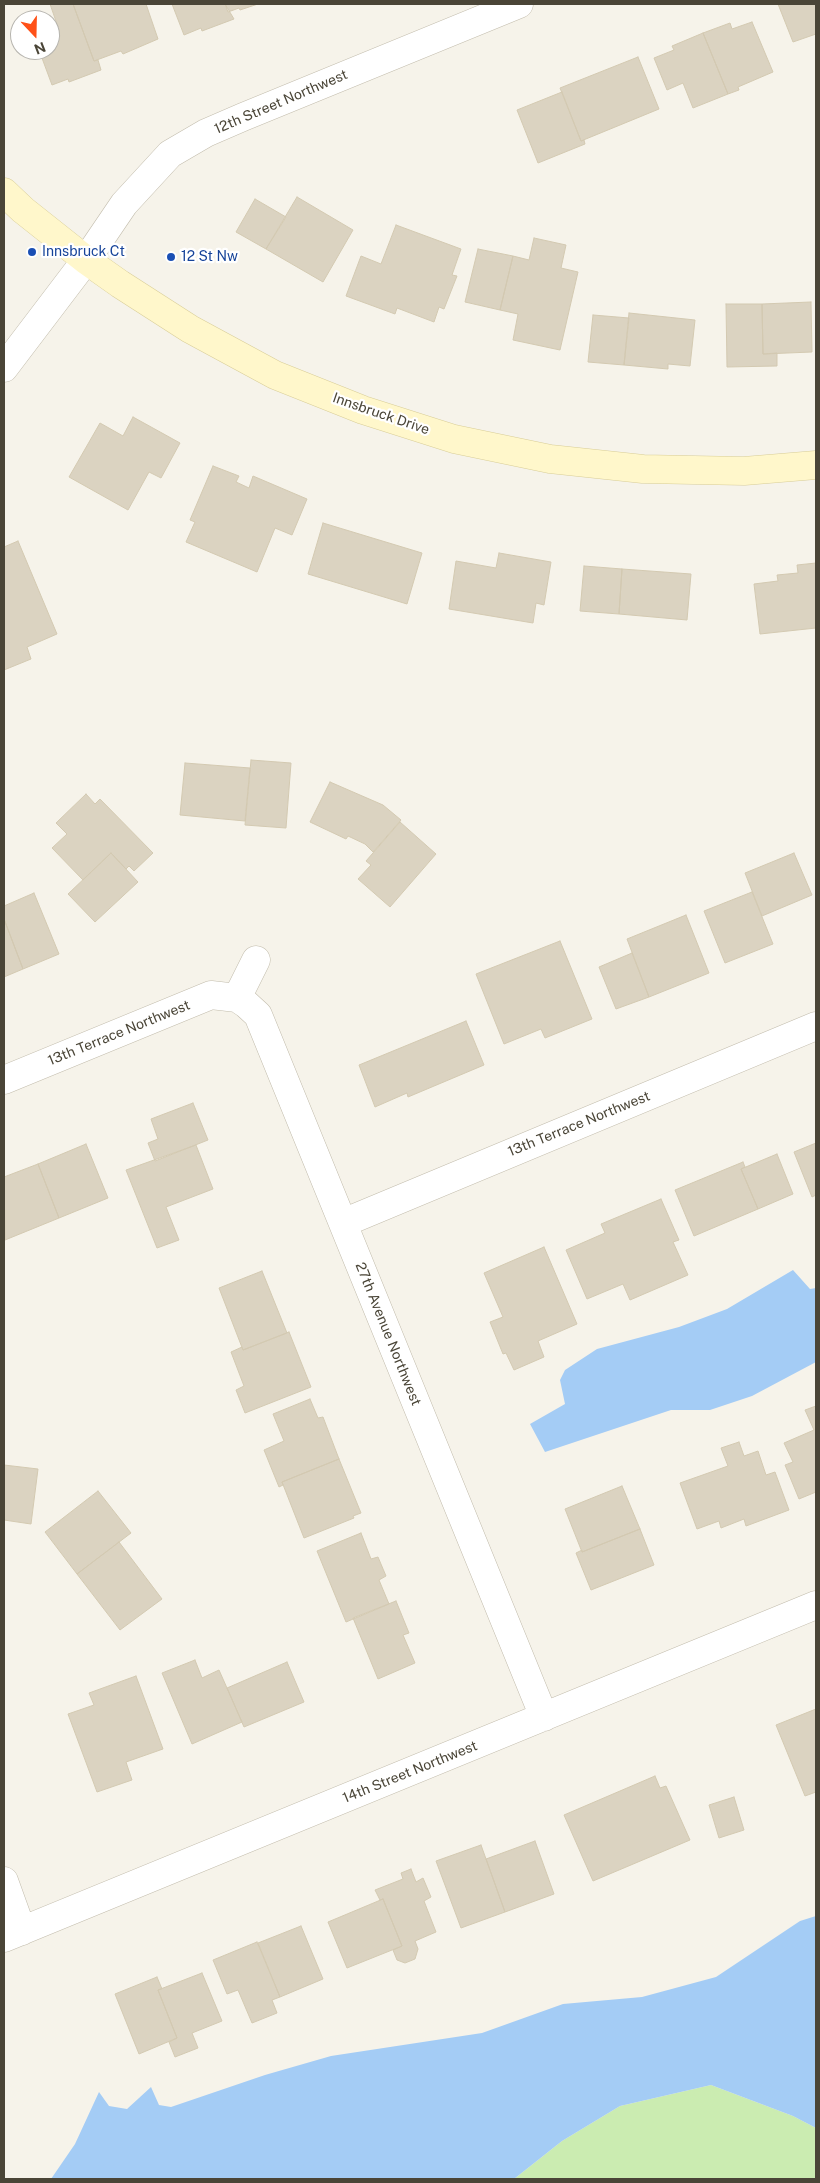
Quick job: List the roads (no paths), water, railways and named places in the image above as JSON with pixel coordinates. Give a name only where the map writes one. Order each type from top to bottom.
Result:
[{"type":"street","name":"12th Street Northwest","points":[[4,368],[86,260],[124,204],[170,154],[206,133],[243,117],[519,4]]},
{"type":"street","name":"Innsbruck Drive","points":[[4,192],[23,210],[86,260],[190,329],[275,375],[363,410],[454,439],[550,459],[643,469],[744,471],[816,465]]},
{"type":"street","points":[[237,998],[256,960]]},
{"type":"street","name":"13th Terrace Northwest","points":[[4,1080],[211,996],[237,998]]},
{"type":"street","name":"27th Avenue Northwest","points":[[237,998],[258,1015],[544,1717]]},
{"type":"street","name":"13th Terrace Northwest","points":[[343,1223],[816,1026]]},
{"type":"street","name":"14th Street Northwest","points":[[13,1934],[816,1605]]},
{"type":"street","points":[[4,1881],[13,1934]]},
{"type":"water","points":[[793,1270],[810,1289],[816,1288],[816,1362],[752,1396],[710,1410],[671,1410],[545,1452],[530,1424],[565,1404],[560,1380],[565,1370],[597,1349],[679,1327],[727,1309]]},
{"type":"water","points":[[816,1916],[816,2128],[793,2116],[711,2085],[620,2106],[562,2141],[514,2179],[51,2179],[75,2144],[99,2092],[109,2106],[127,2109],[151,2087],[159,2105],[171,2107],[265,2075],[331,2056],[482,2033],[563,2004],[642,1997],[716,1977],[800,1921]]},
{"type":"place","name":"Innsbruck Ct","points":[[32,252]]},
{"type":"place","name":"12 St Nw","points":[[171,257]]}]
